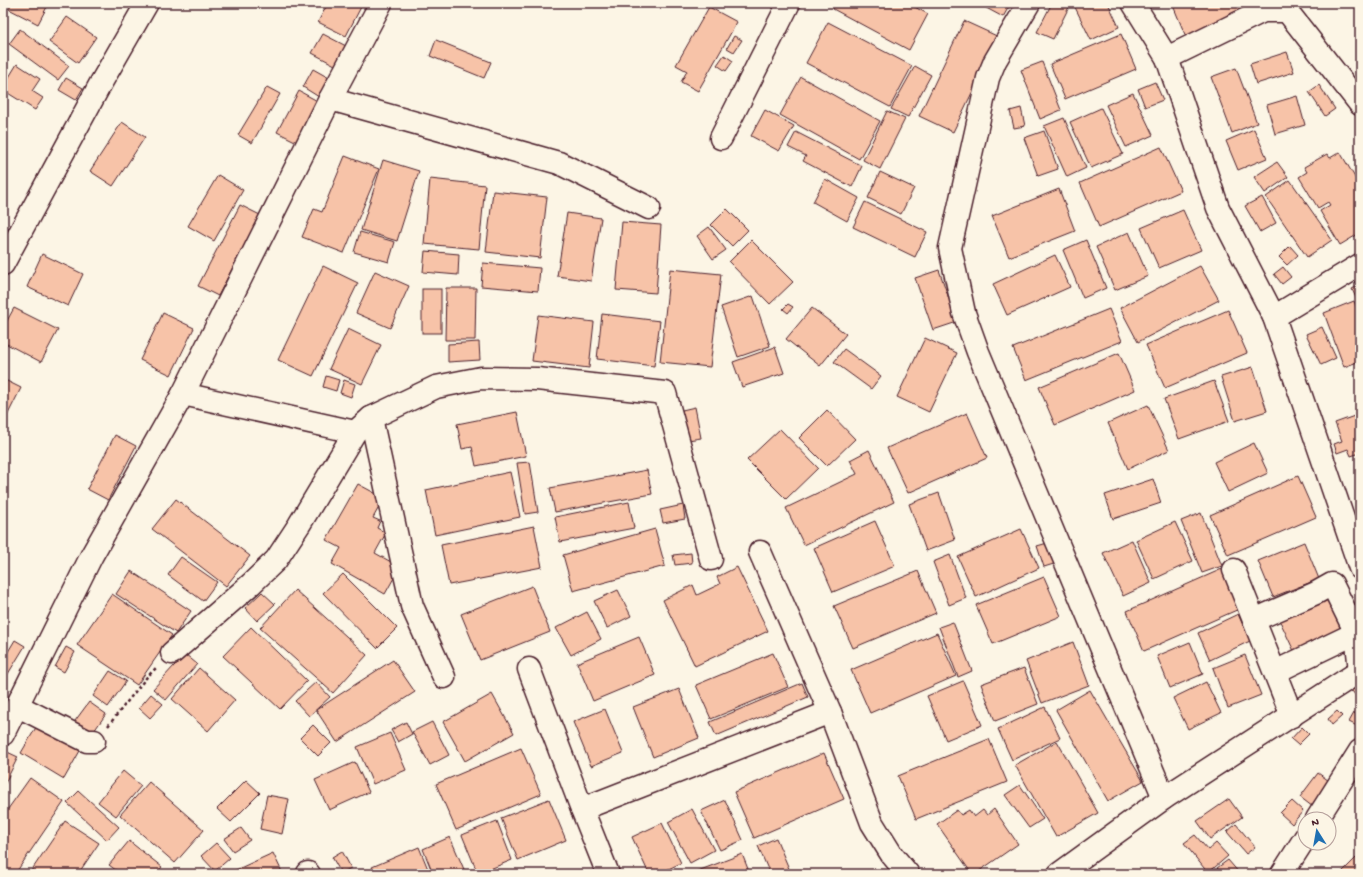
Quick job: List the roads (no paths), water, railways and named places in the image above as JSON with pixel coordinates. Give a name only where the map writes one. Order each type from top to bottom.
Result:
[{"type":"street","points":[[3,264],[102,81],[147,3]]},
{"type":"street","points":[[3,734],[92,555],[183,394],[330,98],[381,3]]},
{"type":"street","points":[[721,138],[789,3]]},
{"type":"street","points":[[1029,3],[995,61],[988,78],[950,248],[964,313],[978,352],[1164,798]]},
{"type":"street","points":[[1133,3],[1167,58],[1218,208],[1274,317],[1360,568]]},
{"type":"street","points":[[1167,58],[1263,12],[1289,7],[1360,104]]},
{"type":"street","points":[[330,98],[559,162],[649,208]]},
{"type":"street","points":[[1274,317],[1360,265]]},
{"type":"street","points":[[172,653],[276,560],[356,432],[371,418],[436,387],[481,378],[537,379],[665,393],[711,559]]},
{"type":"street","points":[[183,394],[356,432]]},
{"type":"street","points":[[371,418],[412,606],[444,677]]},
{"type":"street","points":[[760,552],[830,712],[872,823],[892,855],[908,874]]},
{"type":"street","points":[[1234,570],[1292,716]]},
{"type":"street","points":[[1059,874],[1164,798],[1360,671],[1356,633],[1332,584],[1316,593],[1254,620]]},
{"type":"street","points":[[1275,672],[1356,633]]},
{"type":"street","points":[[529,669],[608,874]]},
{"type":"street","points":[[18,706],[87,741],[94,742]]},
{"type":"street","points":[[582,809],[830,712]]},
{"type":"street","points":[[1322,811],[1360,751]]},
{"type":"street","points":[[1282,874],[1297,851]]}]
